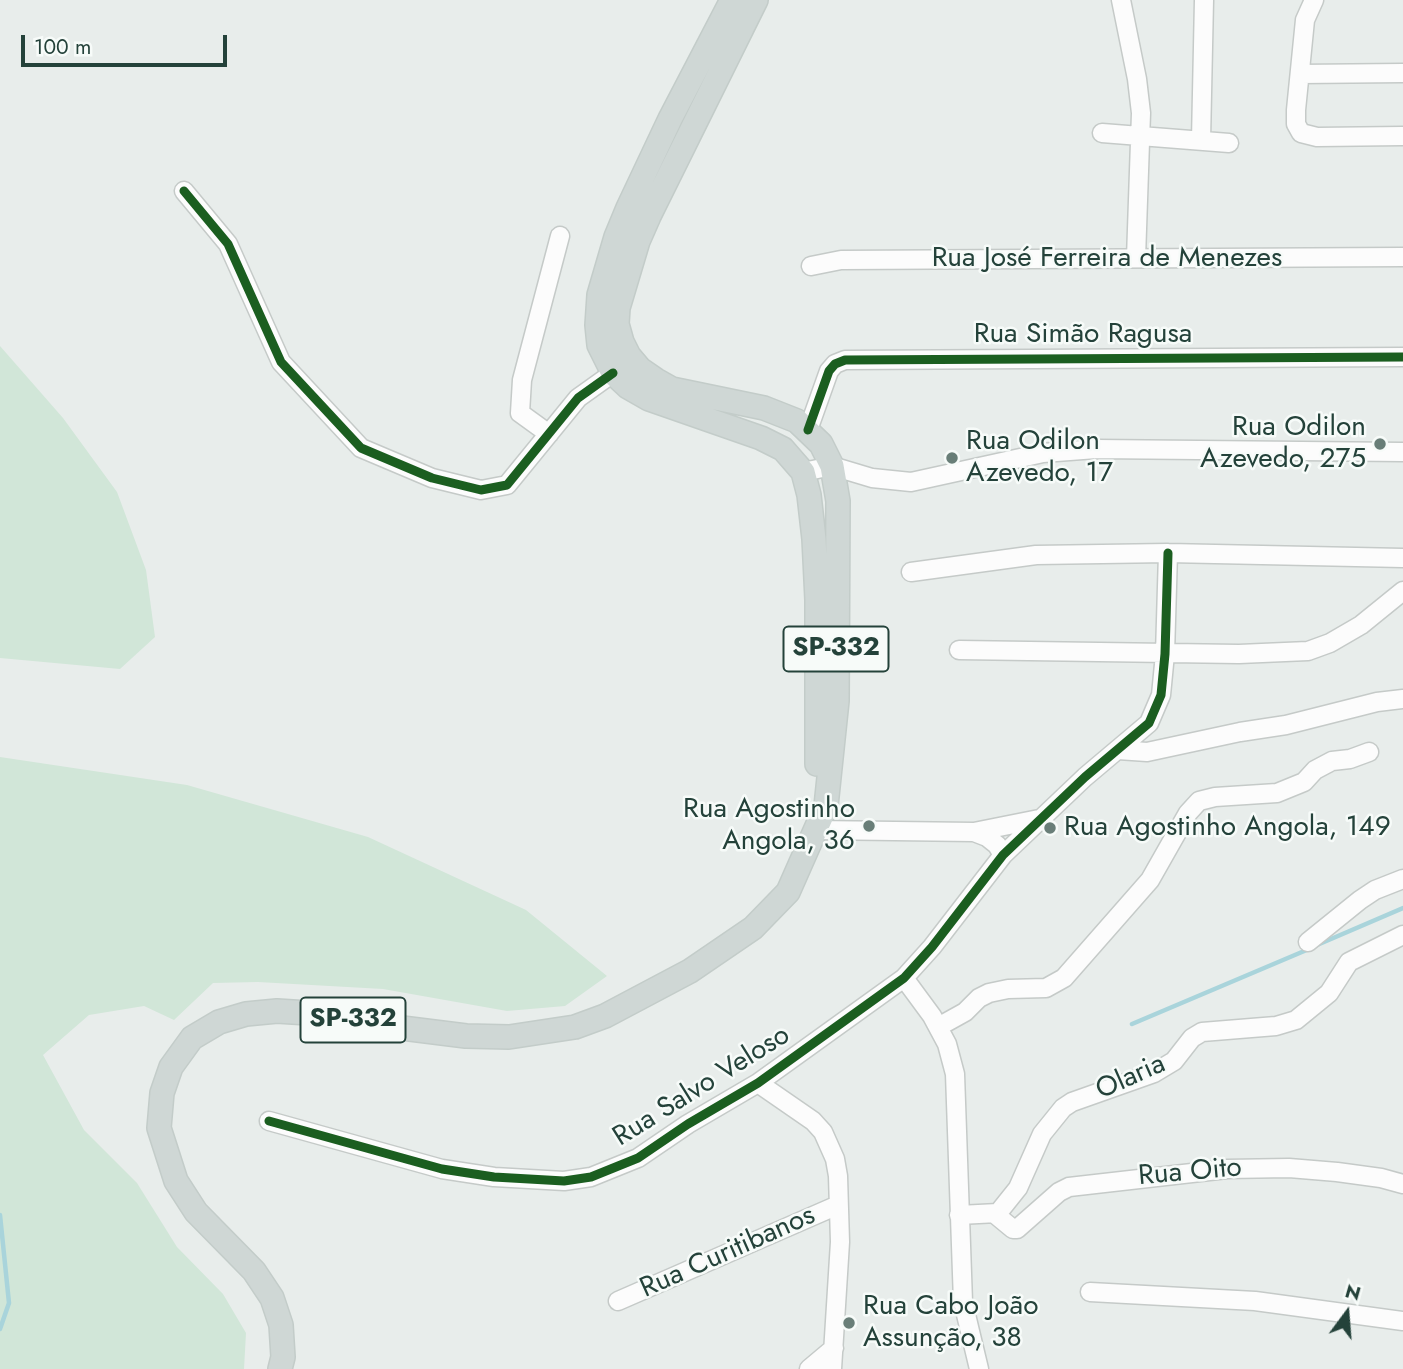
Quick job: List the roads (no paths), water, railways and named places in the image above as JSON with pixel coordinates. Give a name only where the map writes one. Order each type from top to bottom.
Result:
[{"type":"main road","points":[[732,0],[659,142],[616,237],[598,295],[599,345],[613,373],[628,387],[649,399],[728,425],[785,439],[795,439],[808,429]]},
{"type":"main road","name":"SP-332","points":[[280,1369],[283,1357],[281,1325],[272,1298],[254,1271],[196,1212],[182,1191],[176,1181],[159,1128],[162,1093],[171,1067],[192,1038],[219,1022],[246,1014],[277,1011],[324,1014],[378,1025],[466,1036],[509,1037],[575,1027],[605,1016],[690,971],[753,928],[788,892],[809,850],[826,806],[837,701],[838,501],[832,466],[821,444],[797,421],[764,408],[687,393],[656,380],[639,369],[622,342],[617,324],[618,308],[638,241],[756,0]]},
{"type":"main road","points":[[728,425],[783,449],[803,472]]},
{"type":"main road","name":"SP-332","points":[[803,472],[809,495],[817,591],[818,749],[814,794],[815,830]]},
{"type":"street","points":[[1121,0],[1138,79],[1142,136],[1136,258]]},
{"type":"street","points":[[1201,140],[1204,0]]},
{"type":"street","points":[[1314,0],[1305,20],[1296,124],[1306,136],[1403,136]]},
{"type":"street","points":[[1300,74],[1403,73]]},
{"type":"street","points":[[1102,133],[1229,143]]},
{"type":"street","points":[[184,191],[228,244],[281,362],[361,448],[432,478],[481,490],[507,485],[578,398],[613,373]]},
{"type":"street","points":[[548,434],[520,412],[522,380],[560,236]]},
{"type":"street","name":"Rua José Ferreira de Menezes","points":[[811,266],[841,260],[1403,257]]},
{"type":"street","name":"Rua Simão Ragusa","points":[[808,429],[829,371],[835,364],[845,360],[1403,357]]},
{"type":"street","points":[[803,472],[832,466],[872,478],[911,482],[1043,453],[1097,449],[1403,452]]},
{"type":"street","points":[[911,572],[1036,555],[1168,553],[1403,558]]},
{"type":"street","name":"Rua Salvo Veloso","points":[[269,1121],[442,1170],[494,1177],[565,1181],[591,1177],[638,1158],[688,1124],[758,1083],[904,978],[932,947],[1003,855],[1149,723],[1161,695],[1166,654],[1168,553]]},
{"type":"street","points":[[959,650],[1166,654],[1308,651],[1330,643],[1361,625],[1403,591]]},
{"type":"street","points":[[1118,750],[1147,752],[1286,725],[1377,702],[1403,699]]},
{"type":"street","points":[[938,1027],[965,1012],[979,998],[989,993],[1008,989],[1046,989],[1063,978],[1150,880],[1196,803],[1216,797],[1277,793],[1304,782],[1315,770],[1332,761],[1350,759],[1369,752]]},
{"type":"street","points":[[815,830],[974,832],[1023,824],[1041,818]]},
{"type":"street","points":[[974,832],[987,837],[997,845],[1003,855]]},
{"type":"street","points":[[1308,942],[1375,890],[1403,879]]},
{"type":"street","name":"Olaria","points":[[996,1215],[1018,1188],[1042,1134],[1063,1108],[1072,1102],[1154,1073],[1174,1061],[1192,1038],[1202,1032],[1276,1026],[1293,1022],[1324,999],[1349,962],[1403,935]]},
{"type":"street","points":[[904,978],[938,1027],[951,1055],[958,1092],[963,1302],[979,1369]]},
{"type":"street","points":[[758,1083],[799,1110],[823,1132],[835,1158],[838,1176],[839,1242],[832,1369]]},
{"type":"street","name":"Rua Oito","points":[[996,1215],[1017,1229],[1059,1192],[1069,1187],[1227,1169],[1289,1168],[1337,1172],[1403,1184]]},
{"type":"street","name":"Rua Curitibanos","points":[[618,1301],[838,1205]]},
{"type":"street","points":[[959,1215],[996,1215]]},
{"type":"street","points":[[1090,1292],[1255,1301],[1403,1321]]},
{"type":"street","points":[[809,1369],[834,1348]]},
{"type":"waterway","points":[[1317,945],[1403,908]]},
{"type":"waterway","points":[[1132,1024],[1309,949]]},
{"type":"waterway","points":[[0,1215],[9,1303],[0,1329]]},
{"type":"place","name":"Rua Odilon Azevedo, 275","points":[[1380,444]]},
{"type":"place","name":"Rua Odilon Azevedo, 17","points":[[952,458]]},
{"type":"place","name":"Rua Agostinho Angola, 36","points":[[869,826]]},
{"type":"place","name":"Rua Agostinho Angola, 149","points":[[1050,828]]},
{"type":"place","name":"Rua Cabo João Assunção, 38","points":[[849,1323]]}]
